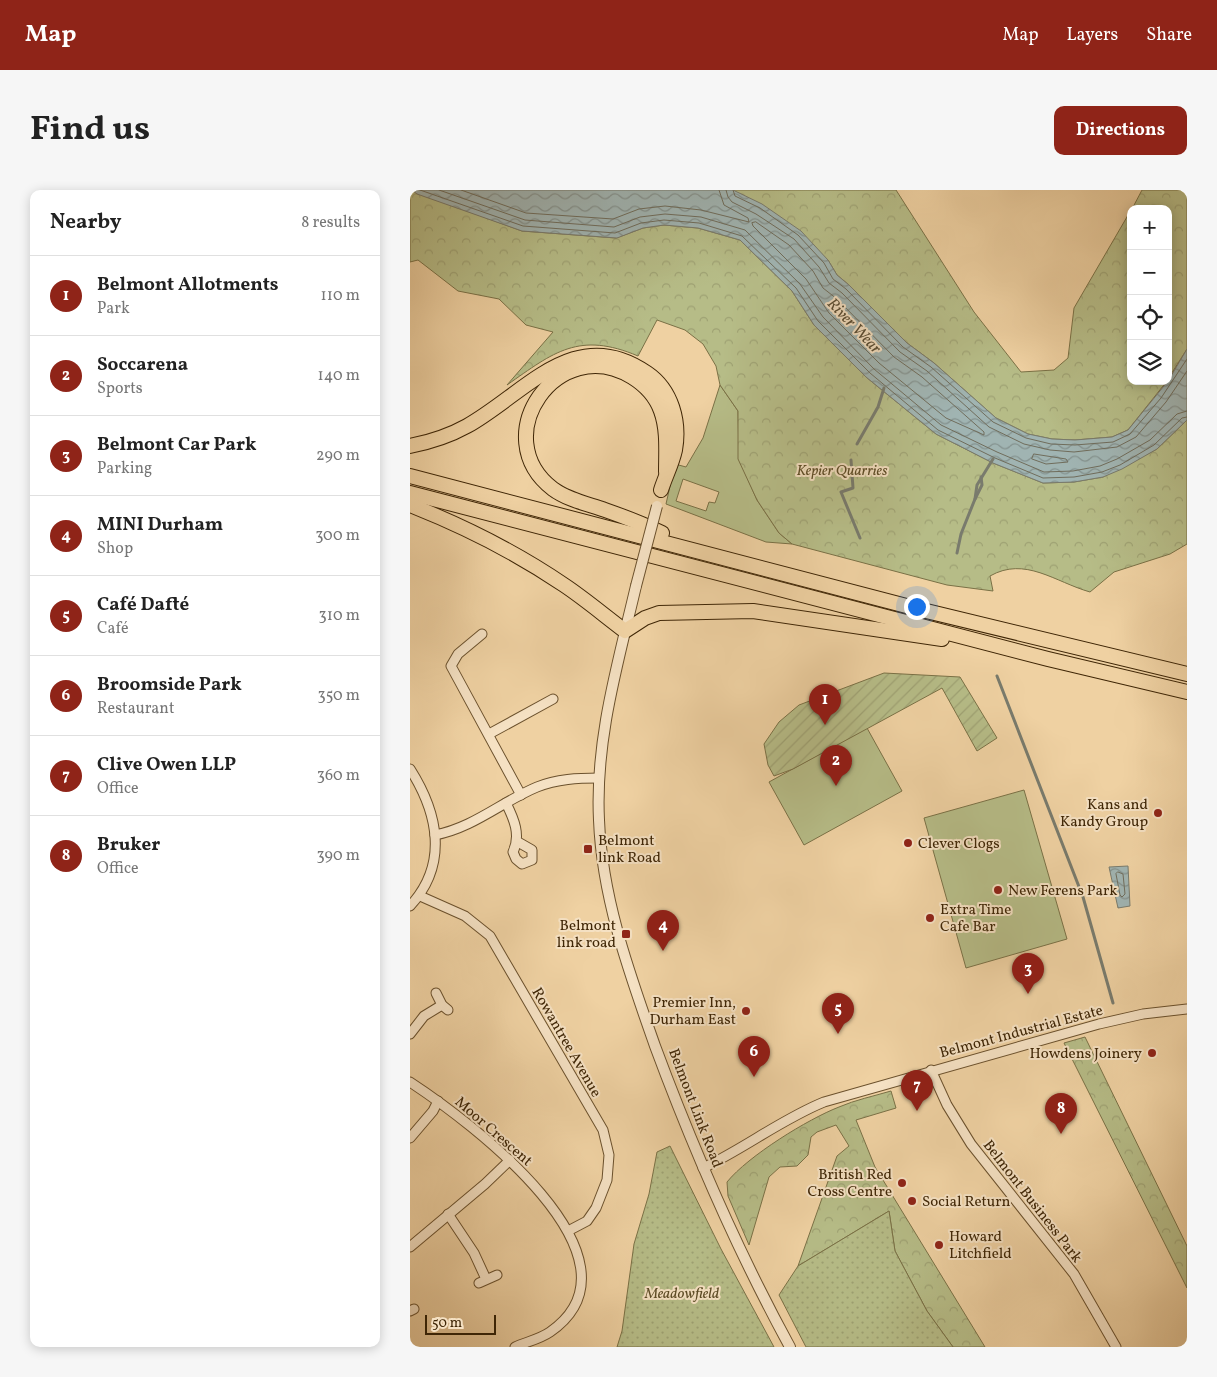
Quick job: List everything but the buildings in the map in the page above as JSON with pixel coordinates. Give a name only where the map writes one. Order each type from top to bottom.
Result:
[{"type":"highway","points":[[410,446],[430,442],[466,427],[561,363],[589,354],[607,356],[622,359],[652,376],[671,403],[677,433],[675,453],[666,472],[661,490]]},
{"type":"highway","points":[[666,472],[666,429],[661,411],[652,396],[640,382],[624,373],[606,367],[588,366],[570,371],[554,380],[541,392],[531,408],[526,426],[526,444],[531,462],[540,477],[553,489],[569,498],[633,520],[703,551]]},
{"type":"highway","points":[[410,476],[703,551],[918,609],[1187,674]]},
{"type":"highway","points":[[410,493],[1048,659],[1187,692]]},
{"type":"highway","points":[[410,505],[470,532],[520,558],[564,584],[626,631],[645,618],[659,613],[754,611],[933,638],[1048,659]]},
{"type":"street","name":"Belmont Link Road","points":[[661,490],[607,707],[599,778],[601,850],[613,917],[638,998],[703,1168],[738,1250],[790,1347]]},
{"type":"street","points":[[482,634],[458,654],[451,666],[522,795]]},
{"type":"street","points":[[489,734],[553,698]]},
{"type":"street","points":[[410,768],[428,805],[435,835],[436,853],[432,870],[420,896],[410,906]]},
{"type":"street","points":[[435,835],[457,829],[522,795],[553,782],[599,778]]},
{"type":"street","points":[[506,803],[514,820],[518,842]]},
{"type":"street","name":"Rowantree Avenue","points":[[420,896],[465,916],[490,936],[603,1130],[609,1155],[607,1180],[596,1208],[587,1222],[568,1231]]},
{"type":"street","points":[[410,1034],[424,1016],[445,1007],[436,993]]},
{"type":"street","name":"Belmont Industrial Estate","points":[[703,1168],[730,1155],[806,1109],[824,1102],[931,1070],[1099,1024],[1143,1014],[1187,1009]]},
{"type":"street","name":"Belmont Business Park","points":[[931,1070],[947,1105],[971,1144],[1074,1274],[1116,1347]]},
{"type":"street","name":"Moor Crescent","points":[[410,1082],[438,1101],[510,1160],[528,1178],[568,1231],[579,1258],[581,1288],[570,1312],[550,1332],[515,1347]]},
{"type":"street","points":[[410,1138],[428,1117],[438,1101]]},
{"type":"street","points":[[410,1248],[510,1160]]},
{"type":"street","points":[[448,1214],[474,1253],[482,1281],[497,1275]]},
{"type":"green space","name":"Kepier Quarries","points":[[410,190],[522,231],[616,238],[643,228],[664,225],[698,228],[740,240],[792,291],[814,325],[866,377],[936,434],[993,463],[1043,483],[1074,482],[1103,477],[1157,449],[1187,420],[1187,544],[1170,554],[1114,572],[1090,592],[1040,573],[1015,569],[990,576],[993,591],[947,585],[792,544],[779,533],[757,500],[738,459],[738,411],[720,385],[716,366],[703,344],[685,330],[657,320],[638,356],[599,345],[583,345],[554,355],[507,385],[553,332],[526,325],[499,299],[458,291],[418,260],[410,262]]},
{"type":"green space","points":[[733,190],[896,190],[974,312],[1021,372],[1054,370],[1068,358],[1074,308],[1127,217],[1127,385],[1164,385],[1128,430],[1112,437],[1075,440],[1052,439],[1028,434],[996,418],[934,363],[907,343],[837,275],[828,260]]},
{"type":"green space","points":[[1142,190],[1187,190],[1187,349],[1172,373],[1172,205],[1134,205]]},
{"type":"green space","points":[[720,385],[738,411],[739,459],[757,500],[779,533],[792,544],[766,542],[666,504],[675,464],[686,467],[703,438]],"holes":[[[683,479],[719,492],[715,503],[709,502],[706,511],[676,501]]]},
{"type":"green space","points":[[884,673],[960,677],[997,738],[977,751],[942,688],[793,769],[774,776],[768,765],[764,744],[779,722],[799,705]]},
{"type":"green space","points":[[867,728],[902,791],[804,845],[769,782]]},
{"type":"green space","name":"New Ferens Park","points":[[1024,790],[1067,939],[966,968],[924,818]]},
{"type":"green space","points":[[1085,1037],[1187,1246],[1187,1288],[1064,1043]]},
{"type":"green space","points":[[891,1091],[896,1108],[856,1120],[875,1167],[985,1347],[953,1347],[927,1311],[895,1251],[889,1211],[798,1266],[837,1156],[849,1146],[836,1125],[817,1132],[811,1137],[808,1155],[797,1166],[780,1167],[769,1177],[749,1245],[728,1196],[727,1182],[749,1161],[779,1139],[811,1120],[839,1107]]},
{"type":"green space","name":"Meadowfield","points":[[670,1146],[721,1249],[774,1347],[617,1347],[622,1331],[634,1244],[649,1194],[657,1152]]},
{"type":"green space","points":[[889,1211],[895,1251],[927,1311],[953,1347],[806,1347],[779,1295],[798,1266]]},
{"type":"water","name":"River Wear","points":[[412,190],[733,190],[762,204],[801,231],[828,260],[837,275],[907,343],[934,363],[996,418],[1028,434],[1052,439],[1075,440],[1112,437],[1128,430],[1165,385],[1172,385],[1172,374],[1187,349],[1187,420],[1157,449],[1122,469],[1103,477],[1074,482],[1043,483],[993,463],[936,434],[866,377],[814,325],[792,291],[740,240],[698,228],[664,225],[643,228],[617,238],[522,231],[417,194]]},
{"type":"water","points":[[1128,866],[1130,906],[1118,908],[1109,867]]},
{"type":"waterway","points":[[410,193],[413,190]]},
{"type":"waterway","points":[[857,444],[878,407],[884,388]]},
{"type":"waterway","points":[[957,553],[961,534],[975,499],[977,485],[993,459]]},
{"type":"waterway","points":[[851,460],[853,488],[841,492],[860,538]]},
{"type":"waterway","points":[[975,499],[982,485],[981,477]]},
{"type":"waterway","points":[[997,676],[1083,897],[1113,1003]]},
{"type":"place","name":"Belmont Allotments","points":[[825,725]]},
{"type":"place","name":"Soccarena","points":[[836,786]]},
{"type":"place","name":"Kans and Kandy Group","points":[[1158,813]]},
{"type":"place","name":"Clever Clogs","points":[[908,843]]},
{"type":"place","name":"Belmont link Road","points":[[588,849]]},
{"type":"place","name":"New Ferens Park","points":[[998,890]]},
{"type":"place","name":"Extra Time Cafe Bar","points":[[930,918]]},
{"type":"place","name":"Belmont link road","points":[[626,934]]},
{"type":"place","name":"MINI Durham","points":[[663,951]]},
{"type":"place","name":"Belmont Car Park","points":[[1028,994]]},
{"type":"place","name":"Premier Inn, Durham East","points":[[746,1011]]},
{"type":"place","name":"Café Dafté","points":[[838,1034]]},
{"type":"place","name":"Howdens Joinery","points":[[1152,1053]]},
{"type":"place","name":"Broomside Park","points":[[754,1077]]},
{"type":"place","name":"Clive Owen LLP","points":[[917,1111]]},
{"type":"place","name":"Bruker","points":[[1061,1134]]},
{"type":"place","name":"British Red Cross Centre","points":[[902,1183]]},
{"type":"place","name":"Social Return","points":[[912,1201]]},
{"type":"place","name":"Howard Litchfield","points":[[939,1245]]}]
